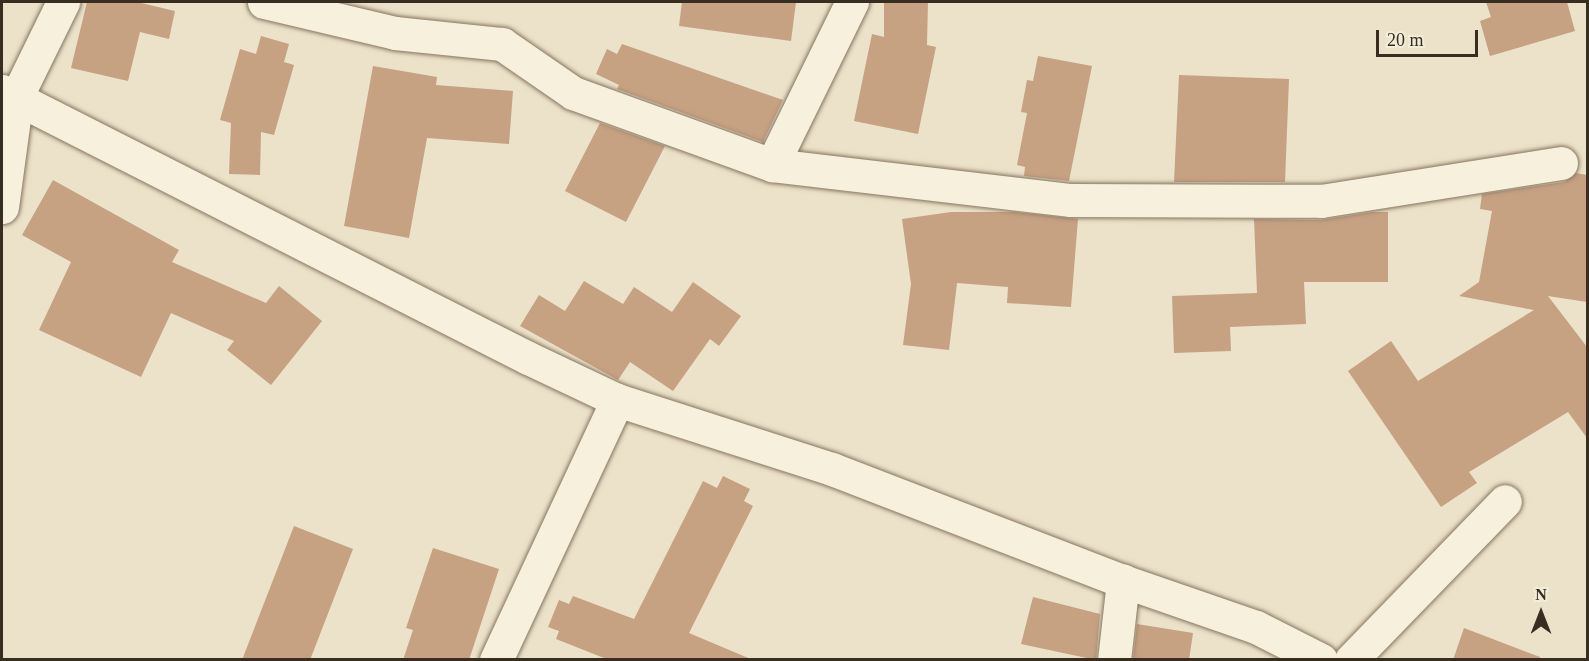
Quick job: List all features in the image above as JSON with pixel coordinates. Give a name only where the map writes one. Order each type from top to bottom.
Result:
[{"type":"street","points":[[2,207],[9,94],[63,2]]},
{"type":"street","points":[[264,2],[395,33],[502,44],[573,93],[772,165],[1071,200],[1321,201],[1561,163]]},
{"type":"street","points":[[772,165],[852,2]]},
{"type":"street","points":[[9,94],[528,358],[617,400],[832,469],[1123,581],[1256,627],[1321,660]]},
{"type":"street","points":[[496,660],[617,400]]},
{"type":"street","points":[[1351,660],[1505,501]]},
{"type":"street","points":[[1114,660],[1123,581]]},
{"type":"building","points":[[87,2],[137,2],[175,11],[169,39],[140,32],[128,81],[71,68]]},
{"type":"building","points":[[682,2],[796,2],[791,41],[679,26]]},
{"type":"building","points":[[884,2],[928,2],[927,45],[936,47],[918,134],[854,121],[872,34],[884,37]]},
{"type":"building","points":[[1486,2],[1567,2],[1575,31],[1490,56],[1480,21],[1491,17]]},
{"type":"building","points":[[261,36],[289,44],[284,62],[294,65],[274,135],[261,132],[260,175],[229,174],[231,123],[220,120],[240,49],[256,54]]},
{"type":"building","points":[[622,44],[783,100],[763,142],[617,89],[619,85],[596,74],[607,49],[617,54]]},
{"type":"building","points":[[1038,56],[1092,66],[1069,181],[1024,176],[1025,167],[1017,165],[1027,113],[1021,112],[1027,80],[1033,81]]},
{"type":"building","points":[[373,66],[437,77],[436,85],[513,91],[509,144],[427,138],[409,238],[344,226]]},
{"type":"building","points":[[1179,75],[1289,79],[1285,182],[1174,182]]},
{"type":"building","points":[[600,123],[665,146],[626,222],[565,191]]},
{"type":"building","points":[[1576,173],[1587,175],[1587,302],[1548,296],[1587,347],[1587,438],[1568,412],[1469,472],[1477,483],[1441,507],[1348,371],[1391,341],[1418,381],[1534,310],[1459,296],[1479,282],[1492,211],[1480,209],[1482,194],[1564,182]]},
{"type":"building","points":[[53,180],[179,250],[172,262],[266,303],[279,286],[322,321],[271,385],[227,350],[234,341],[171,313],[141,377],[39,330],[71,262],[22,235]]},
{"type":"building","points":[[951,212],[1013,212],[1078,219],[1071,307],[1007,303],[1008,287],[957,283],[949,350],[903,345],[911,284],[902,219]]},
{"type":"building","points":[[1372,212],[1388,212],[1388,282],[1304,282],[1306,324],[1230,327],[1231,351],[1174,353],[1172,296],[1257,293],[1254,219],[1321,220]]},
{"type":"building","points":[[584,281],[623,304],[634,287],[672,312],[693,282],[741,316],[719,346],[710,339],[673,391],[630,362],[618,380],[520,326],[539,295],[565,311]]},
{"type":"building","points":[[723,476],[750,489],[744,501],[753,506],[689,633],[753,660],[609,660],[556,639],[559,631],[548,627],[559,600],[569,604],[573,596],[634,619],[703,481],[717,488]]},
{"type":"building","points":[[294,526],[353,549],[310,660],[242,660]]},
{"type":"building","points":[[433,548],[499,569],[469,660],[403,660],[413,630],[406,628]]},
{"type":"building","points":[[1033,597],[1100,614],[1096,660],[1021,644]]},
{"type":"building","points":[[1137,624],[1193,633],[1189,660],[1133,660]]},
{"type":"building","points":[[1464,628],[1540,657],[1540,660],[1453,660]]}]
